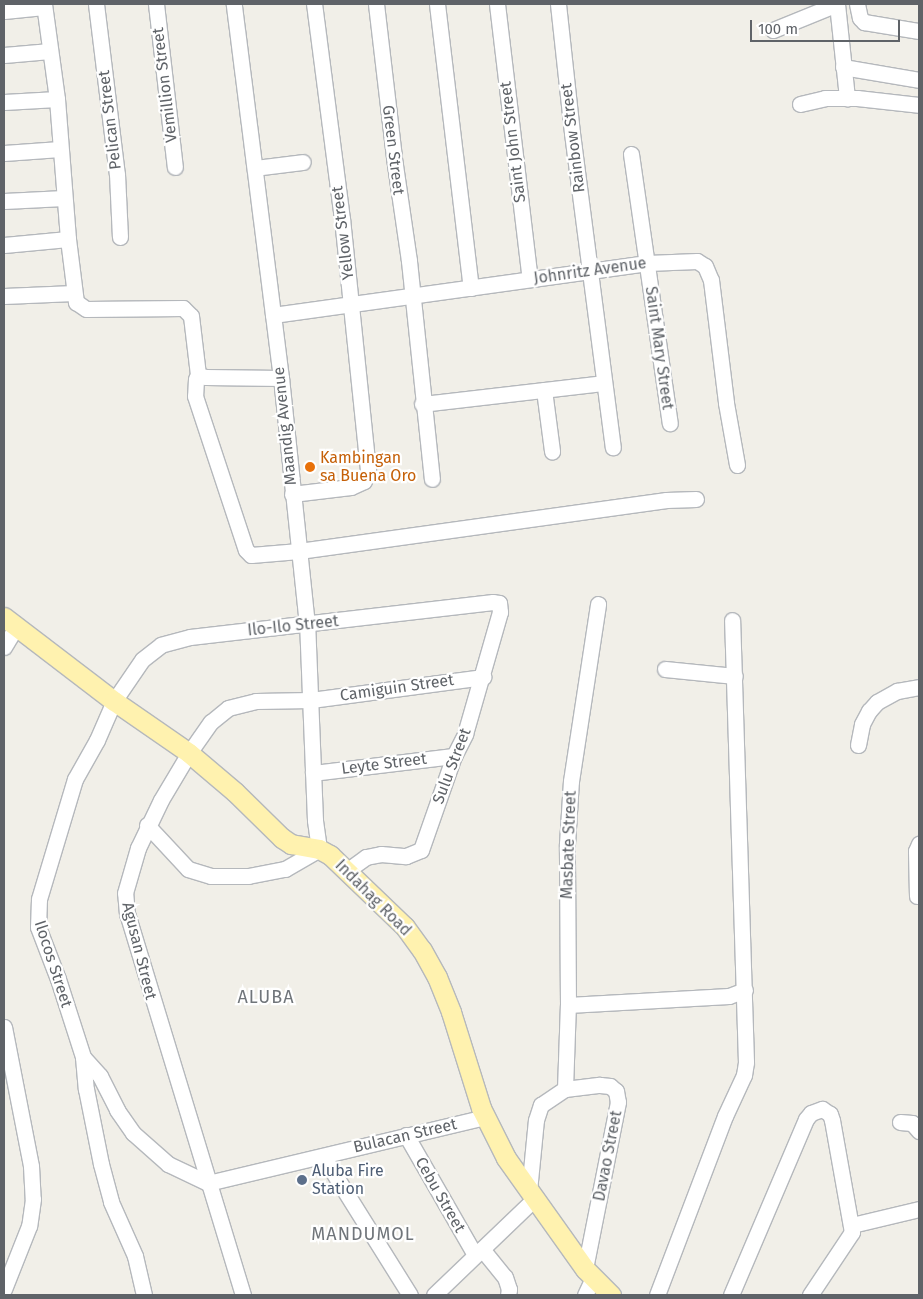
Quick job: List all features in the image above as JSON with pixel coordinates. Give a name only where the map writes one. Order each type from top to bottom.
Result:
[{"type":"main road","name":"Indahag Road","points":[[10,622],[114,701],[189,753],[235,792],[282,838],[292,844],[319,849],[348,870],[405,927],[422,950],[437,976],[451,1012],[472,1085],[506,1158],[588,1281],[611,1295]]},
{"type":"street","name":"Pelican Street","points":[[96,4],[117,174],[120,237]]},
{"type":"street","name":"Vemillion Street","points":[[156,4],[175,167]]},
{"type":"street","name":"Maandig Avenue","points":[[234,4],[281,378],[307,625],[312,700],[313,773],[319,849]]},
{"type":"street","name":"Yellow Street","points":[[292,494],[319,492],[359,484],[367,476],[351,303],[314,4]]},
{"type":"street","name":"Green Street","points":[[376,4],[412,296],[422,404],[432,479]]},
{"type":"street","points":[[437,4],[471,288]]},
{"type":"street","name":"Saint John Street","points":[[497,4],[530,279]]},
{"type":"street","name":"Rainbow Street","points":[[558,4],[589,271],[613,447]]},
{"type":"street","points":[[773,30],[837,4],[847,98]]},
{"type":"street","points":[[858,4],[860,18],[864,22],[919,32]]},
{"type":"street","points":[[4,11],[44,5],[57,99],[64,198],[76,302],[86,309],[176,306],[187,310],[191,316],[198,375],[195,396],[246,550],[254,555],[299,551],[666,500],[696,499]]},
{"type":"street","points":[[4,55],[50,51]]},
{"type":"street","points":[[843,67],[919,80]]},
{"type":"street","points":[[800,104],[812,100],[847,98],[919,105]]},
{"type":"street","points":[[4,102],[57,99]]},
{"type":"street","points":[[4,153],[60,149]]},
{"type":"street","name":"Saint Mary Street","points":[[631,154],[670,423]]},
{"type":"street","points":[[255,168],[303,162]]},
{"type":"street","points":[[4,201],[64,198]]},
{"type":"street","points":[[4,245],[68,239]]},
{"type":"street","name":"Johnritz Avenue","points":[[273,315],[647,263],[690,259],[701,262],[708,270],[737,465]]},
{"type":"street","points":[[4,296],[74,293]]},
{"type":"street","points":[[198,375],[206,378],[281,378]]},
{"type":"street","points":[[422,404],[604,383]]},
{"type":"street","points":[[544,390],[552,451]]},
{"type":"street","name":"Ilo-Ilo Street","points":[[114,701],[142,660],[161,645],[190,637],[307,625],[493,602],[499,603]]},
{"type":"street","name":"Sulu Street","points":[[348,870],[366,857],[381,854],[406,856],[421,850],[454,756],[466,734],[500,612],[499,603]]},
{"type":"street","name":"Masbate Street","points":[[565,1089],[568,1005],[566,885],[571,781],[598,604]]},
{"type":"street","points":[[657,1295],[725,1116],[744,1074],[748,1050],[732,620]]},
{"type":"street","points":[[4,647],[10,622]]},
{"type":"street","points":[[665,669],[735,676]]},
{"type":"street","name":"Camiguin Street","points":[[312,700],[483,677]]},
{"type":"street","points":[[858,745],[862,724],[869,711],[878,702],[897,691],[919,687]]},
{"type":"street","name":"Agusan Street","points":[[243,1295],[127,914],[124,893],[147,825],[189,753],[211,722],[219,714],[239,704],[256,701],[312,700]]},
{"type":"street","name":"Ilocos Street","points":[[114,701],[97,740],[75,779],[38,899],[38,927],[58,978],[83,1057],[100,1076],[117,1110],[133,1133],[168,1164],[208,1183]]},
{"type":"street","name":"Leyte Street","points":[[313,773],[454,756]]},
{"type":"street","points":[[147,825],[188,869],[211,876],[248,876],[286,869],[319,849]]},
{"type":"street","points":[[917,896],[916,851],[919,844]]},
{"type":"street","points":[[568,1005],[728,996],[745,990]]},
{"type":"street","points":[[4,1026],[31,1166],[33,1200],[29,1226],[4,1289]]},
{"type":"street","points":[[83,1057],[86,1089],[111,1202],[134,1256],[144,1295]]},
{"type":"street","name":"Davao Street","points":[[532,1195],[538,1110],[546,1101],[565,1089],[600,1085],[610,1086],[619,1095],[588,1281]]},
{"type":"street","points":[[731,1295],[806,1119],[816,1110],[826,1110],[832,1120],[852,1232],[846,1244],[810,1295]]},
{"type":"street","name":"Bulacan Street","points":[[208,1183],[486,1117]]},
{"type":"street","points":[[900,1122],[912,1123],[919,1130]]},
{"type":"street","name":"Cebu Street","points":[[406,1135],[478,1252],[505,1276],[509,1289],[508,1295]]},
{"type":"street","points":[[323,1156],[410,1295]]},
{"type":"street","points":[[434,1295],[532,1195]]},
{"type":"street","points":[[852,1225],[919,1209]]},
{"type":"place","name":"Kambingan sa Buena Oro","points":[[310,467]]},
{"type":"place","name":"Aluba Fire Station","points":[[302,1180]]},
{"type":"district","name":"ALUBA","points":[[266,997]]},
{"type":"district","name":"MANDUMOL","points":[[363,1234]]}]
